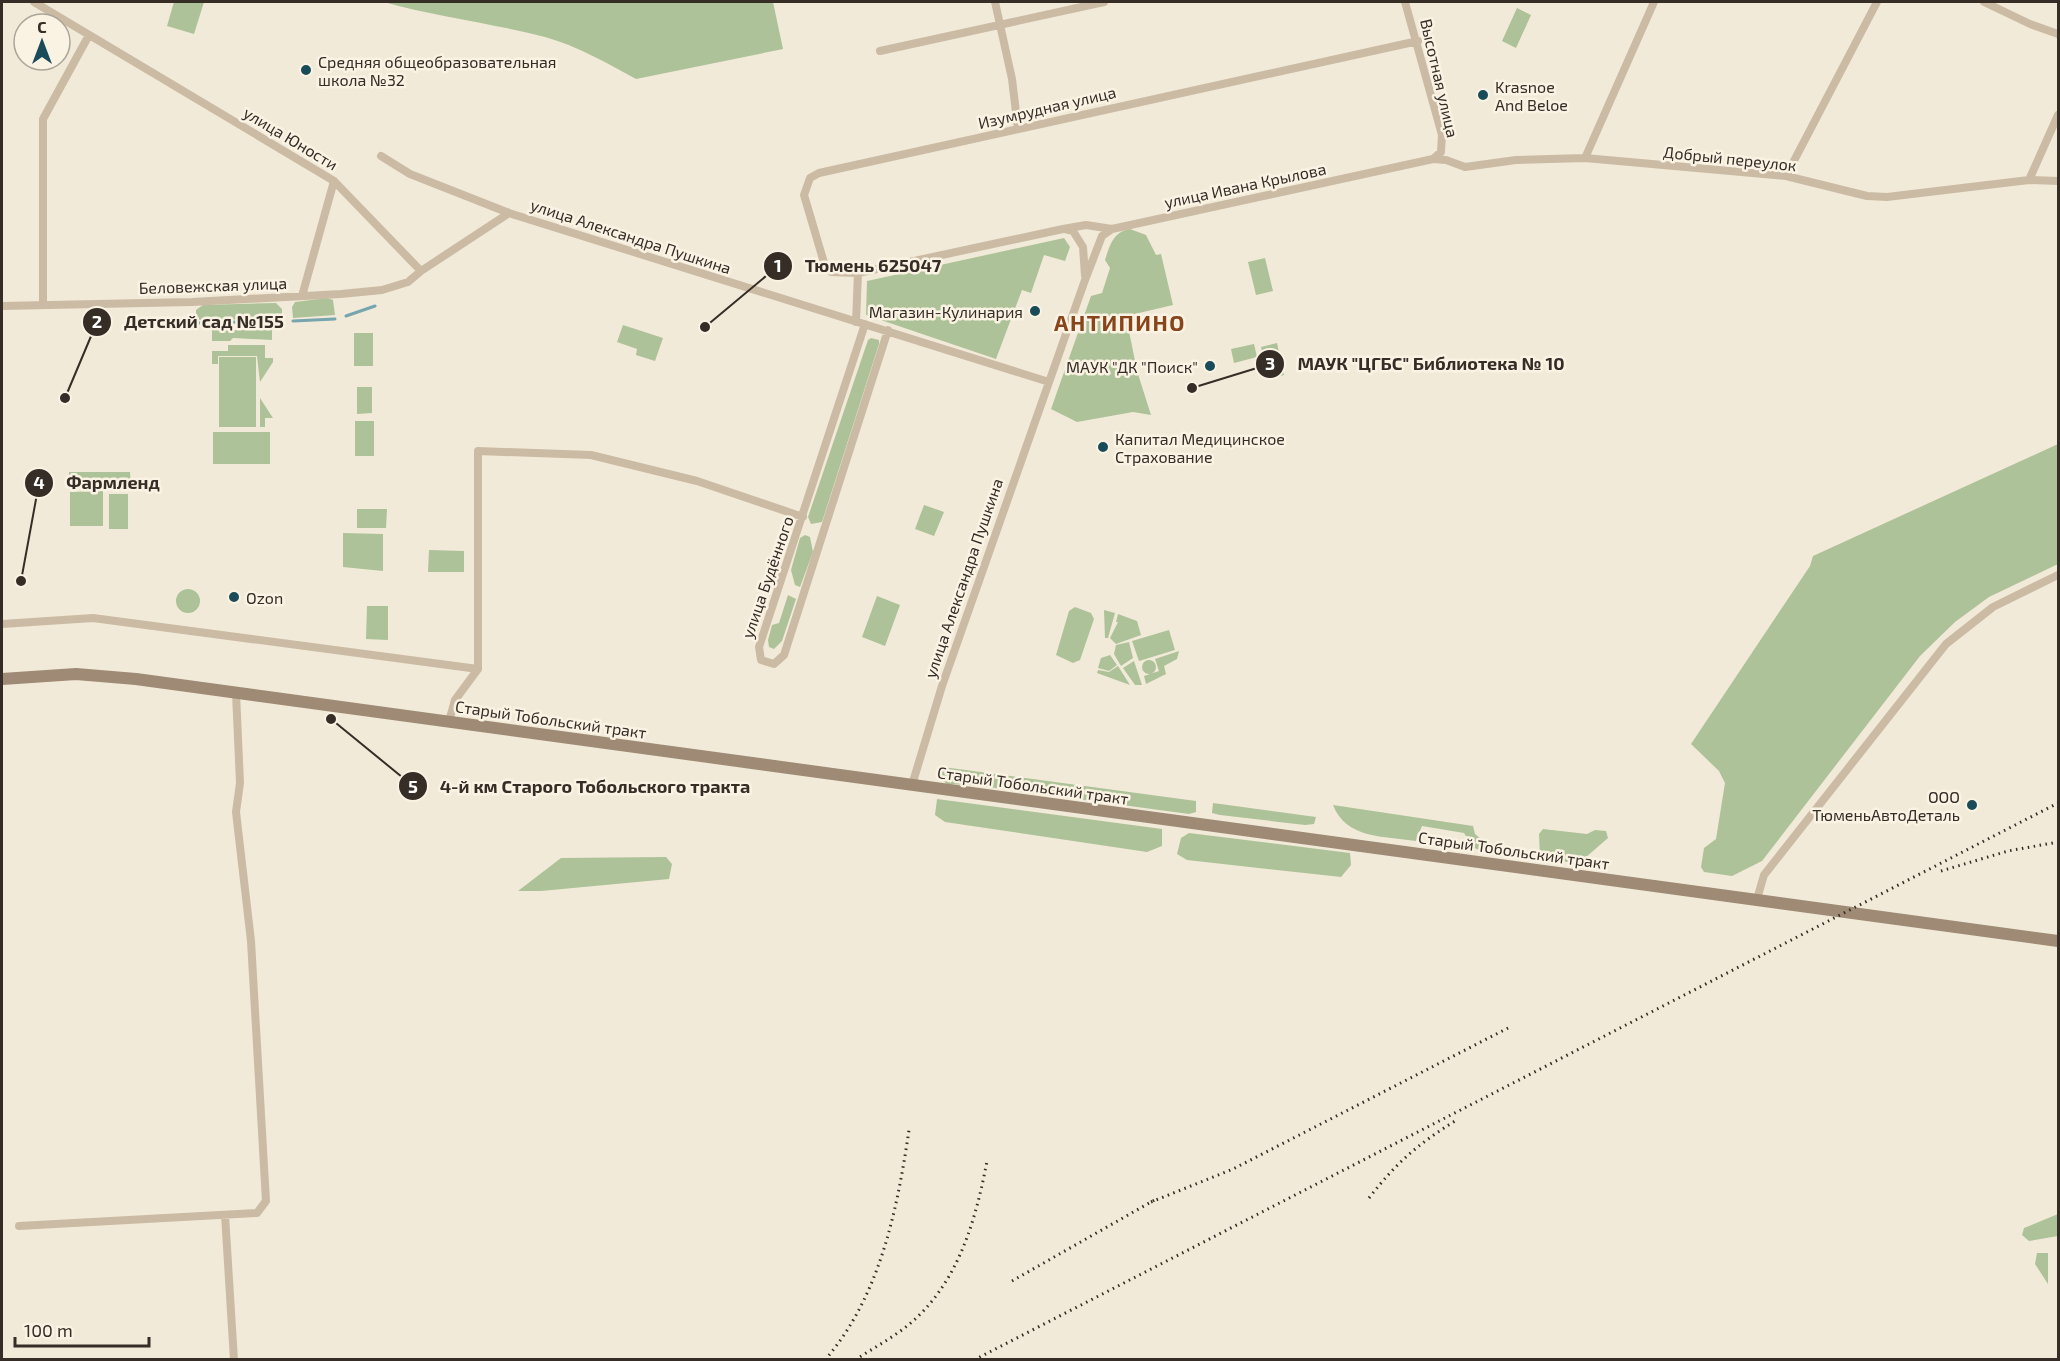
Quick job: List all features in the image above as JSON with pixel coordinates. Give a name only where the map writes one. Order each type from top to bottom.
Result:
[{"type":"street","name":"улица Юности","points":[[34,2],[334,181],[421,271]]},
{"type":"street","points":[[995,2],[1012,79],[1018,129]]},
{"type":"street","points":[[880,51],[1104,2]]},
{"type":"street","name":"Высотная улица","points":[[1405,2],[1418,41],[1442,135],[1441,152],[1433,159]]},
{"type":"street","points":[[1585,158],[1654,2]]},
{"type":"street","points":[[1786,177],[1876,2]]},
{"type":"street","points":[[1984,2],[2030,24],[2058,34]]},
{"type":"street","points":[[43,304],[43,119],[90,34]]},
{"type":"street","name":"Изумрудная улица","points":[[858,273],[831,272],[825,266],[804,195],[810,178],[819,173],[1418,41]]},
{"type":"street","points":[[2030,180],[2058,115]]},
{"type":"street","name":"улица Александра Пушкина","points":[[381,156],[410,174],[510,213],[1050,382]]},
{"type":"street","name":"Добрый переулок","points":[[1433,159],[1446,160],[1465,167],[1516,160],[1585,158],[1786,177],[1867,196],[1887,197],[2030,180],[2058,181]]},
{"type":"street","name":"улица Ивана Крылова","points":[[858,273],[1086,225],[1112,229],[1433,159]]},
{"type":"street","points":[[302,296],[334,181]]},
{"type":"street","points":[[421,271],[510,213]]},
{"type":"street","points":[[1063,229],[1073,231],[1083,247],[1085,280]]},
{"type":"street","name":"улица Александра Пушкина","points":[[912,785],[936,702],[1085,280],[1102,236],[1112,229]]},
{"type":"street","name":"Беловежская улица","points":[[2,306],[192,302],[382,290],[408,282],[421,271]]},
{"type":"street","name":"улица Будённого","points":[[858,273],[861,323],[803,517],[759,647],[761,660],[767,664],[774,664],[784,655],[888,330]]},
{"type":"street","points":[[449,721],[455,700],[478,669],[478,452],[591,455],[697,481],[803,517]]},
{"type":"street","points":[[1757,899],[1764,875],[1947,644],[1993,607],[2058,575]]},
{"type":"street","points":[[2,624],[93,618],[478,669]]},
{"type":"street","name":"Старый Тобольский тракт","points":[[2,679],[76,674],[236,693],[2058,941]]},
{"type":"street","points":[[19,1226],[257,1213],[266,1201],[251,942],[236,812],[240,783],[236,693]]},
{"type":"street","points":[[225,1215],[234,1359]]},
{"type":"green space","points":[[174,2],[204,2],[194,34],[167,26]]},
{"type":"green space","points":[[384,2],[773,2],[783,49],[636,79],[580,50],[545,37]]},
{"type":"green space","points":[[1517,8],[1531,15],[1516,48],[1502,41]]},
{"type":"green space","points":[[1130,229],[1146,235],[1156,255],[1161,254],[1173,305],[1126,316],[1137,371],[1151,415],[1133,412],[1077,422],[1051,409],[1091,296],[1102,293],[1110,268],[1105,260],[1111,244],[1116,236]]},
{"type":"green space","points":[[1064,238],[1070,247],[1065,261],[1044,255],[1031,293],[1022,290],[996,359],[866,315],[867,281]]},
{"type":"green space","points":[[1265,258],[1273,291],[1256,295],[1248,262]]},
{"type":"green space","points":[[327,298],[333,300],[335,315],[293,318],[292,307],[295,302]]},
{"type":"green space","points":[[276,303],[282,309],[282,319],[196,320],[196,310],[203,305]]},
{"type":"green space","points":[[623,325],[663,338],[655,361],[636,355],[637,349],[617,342]]},
{"type":"green space","points":[[212,330],[272,330],[272,340],[233,338],[230,341],[212,341]]},
{"type":"green space","points":[[354,333],[373,333],[373,366],[354,366]]},
{"type":"green space","points":[[871,338],[879,340],[879,344],[822,522],[811,524],[808,517],[868,340]]},
{"type":"green space","points":[[1277,343],[1284,375],[1269,379],[1261,347]]},
{"type":"green space","points":[[1254,344],[1257,357],[1234,363],[1231,349]]},
{"type":"green space","points":[[228,345],[265,345],[265,358],[273,358],[273,362],[260,382],[257,356],[218,356],[218,364],[212,364],[212,351],[228,351]]},
{"type":"green space","points":[[219,357],[256,357],[256,427],[219,427]]},
{"type":"green space","points":[[357,387],[372,387],[372,413],[357,414]]},
{"type":"green space","points":[[260,398],[273,418],[265,418],[265,427],[260,427]]},
{"type":"green space","points":[[355,421],[374,421],[374,456],[355,456]]},
{"type":"green space","points":[[213,432],[270,432],[270,464],[213,464]]},
{"type":"green space","points":[[2058,444],[2058,564],[1989,597],[1955,622],[1920,656],[1762,861],[1732,876],[1704,872],[1701,867],[1704,848],[1716,839],[1725,783],[1719,771],[1691,744],[1810,566],[1813,556]]},
{"type":"green space","points":[[69,472],[130,472],[131,488],[70,488]]},
{"type":"green space","points":[[103,491],[103,526],[70,526],[70,492]]},
{"type":"green space","points":[[109,494],[128,494],[128,529],[109,529]]},
{"type":"green space","points":[[924,505],[944,512],[934,536],[915,529]]},
{"type":"green space","points":[[357,509],[387,509],[386,528],[357,528]]},
{"type":"green space","points":[[343,533],[383,534],[383,571],[343,567]]},
{"type":"green space","points":[[805,535],[810,537],[813,552],[800,587],[795,585],[791,570],[800,538]]},
{"type":"green space","points":[[429,550],[464,551],[464,572],[428,572]]},
{"type":"green space","points":[[188,589],[193,590],[199,596],[199,606],[193,612],[188,613],[183,612],[177,606],[176,601],[177,596],[183,590]]},
{"type":"green space","points":[[788,595],[796,599],[782,641],[774,649],[769,647],[768,640],[772,625],[779,623]]},
{"type":"green space","points":[[877,596],[900,605],[885,646],[862,637]]},
{"type":"green space","points":[[367,606],[388,606],[388,640],[366,639]]},
{"type":"green space","points":[[1075,607],[1091,613],[1094,619],[1080,660],[1073,663],[1056,655],[1069,611]]},
{"type":"green space","points":[[1104,610],[1115,613],[1108,638],[1105,638]]},
{"type":"green space","points":[[1118,614],[1137,621],[1141,635],[1116,644],[1110,638],[1118,622],[1116,622]]},
{"type":"green space","points":[[1169,630],[1175,650],[1139,661],[1132,641]]},
{"type":"green space","points":[[1129,642],[1133,658],[1121,666],[1114,654],[1116,645]]},
{"type":"green space","points":[[1179,651],[1177,659],[1164,666],[1166,674],[1146,684],[1144,676],[1159,671],[1155,659]]},
{"type":"green space","points":[[1110,655],[1117,665],[1109,671],[1098,668],[1101,658]]},
{"type":"green space","points":[[1146,660],[1152,660],[1156,667],[1152,674],[1146,674],[1142,670],[1142,664]]},
{"type":"green space","points":[[1134,661],[1142,685],[1135,685],[1123,668]]},
{"type":"green space","points":[[1118,666],[1130,685],[1097,673],[1098,670],[1109,672]]},
{"type":"green space","points":[[943,767],[1196,801],[1196,812],[1189,814],[973,785],[947,784],[940,778]]},
{"type":"green space","points":[[937,799],[1162,829],[1162,846],[1147,852],[945,822],[935,815]]},
{"type":"green space","points":[[1213,803],[1316,817],[1314,824],[1305,825],[1220,815],[1212,813]]},
{"type":"green space","points":[[1333,805],[1473,826],[1475,834],[1491,848],[1492,854],[1474,848],[1464,833],[1422,826],[1416,841],[1367,834],[1347,824]]},
{"type":"green space","points":[[1543,829],[1587,834],[1595,830],[1606,831],[1608,838],[1578,864],[1540,857],[1539,834]]},
{"type":"green space","points":[[1189,833],[1350,853],[1351,865],[1341,877],[1187,860],[1177,854],[1181,838]]},
{"type":"green space","points":[[666,857],[672,864],[669,879],[541,891],[518,891],[561,858]]},
{"type":"green space","points":[[2058,1214],[2058,1236],[2029,1241],[2022,1235],[2024,1228]]},
{"type":"green space","points":[[2037,1253],[2048,1253],[2048,1284],[2035,1264]]},
{"type":"waterway","points":[[346,316],[375,306]]},
{"type":"waterway","points":[[293,321],[335,319]]},
{"type":"waterway","points":[[197,323],[281,321]]},
{"type":"waterway","points":[[131,323],[185,323]]},
{"type":"railway","points":[[974,1360],[2058,803]]},
{"type":"railway","points":[[1941,871],[2008,851],[2058,842]]},
{"type":"railway","points":[[1151,1202],[1233,1169],[1510,1027]]},
{"type":"railway","points":[[1369,1198],[1408,1155],[1455,1121]]},
{"type":"railway","points":[[825,1360],[844,1335],[873,1280],[892,1221],[909,1130]]},
{"type":"railway","points":[[855,1360],[913,1321],[942,1287],[954,1268],[971,1226],[987,1161]]},
{"type":"railway","points":[[1012,1281],[1158,1198]]},
{"type":"place","name":"Средняя общеобразовательная школа №32","points":[[306,70]]},
{"type":"place","name":"Krasnoe And Beloe","points":[[1483,95]]},
{"type":"place","name":"Магазин-Кулинария","points":[[1035,311]]},
{"type":"place","name":"Тюмень 625047","points":[[705,327]]},
{"type":"place","name":"МАУК \"ДК \"Поиск\"","points":[[1210,366]]},
{"type":"place","name":"МАУК \"ЦГБС\" Библиотека № 10","points":[[1192,388]]},
{"type":"place","name":"Детский сад №155","points":[[65,398]]},
{"type":"place","name":"Капитал Медицинское Страхование","points":[[1103,447]]},
{"type":"place","name":"Фармленд","points":[[21,581]]},
{"type":"place","name":"Ozon","points":[[234,597]]},
{"type":"place","name":"4-й км Старого Тобольского тракта","points":[[331,719]]},
{"type":"place","name":"ООО ТюменьАвтоДеталь","points":[[1972,805]]},
{"type":"district","name":"АНТИПИНО","points":[[1120,322]]}]
